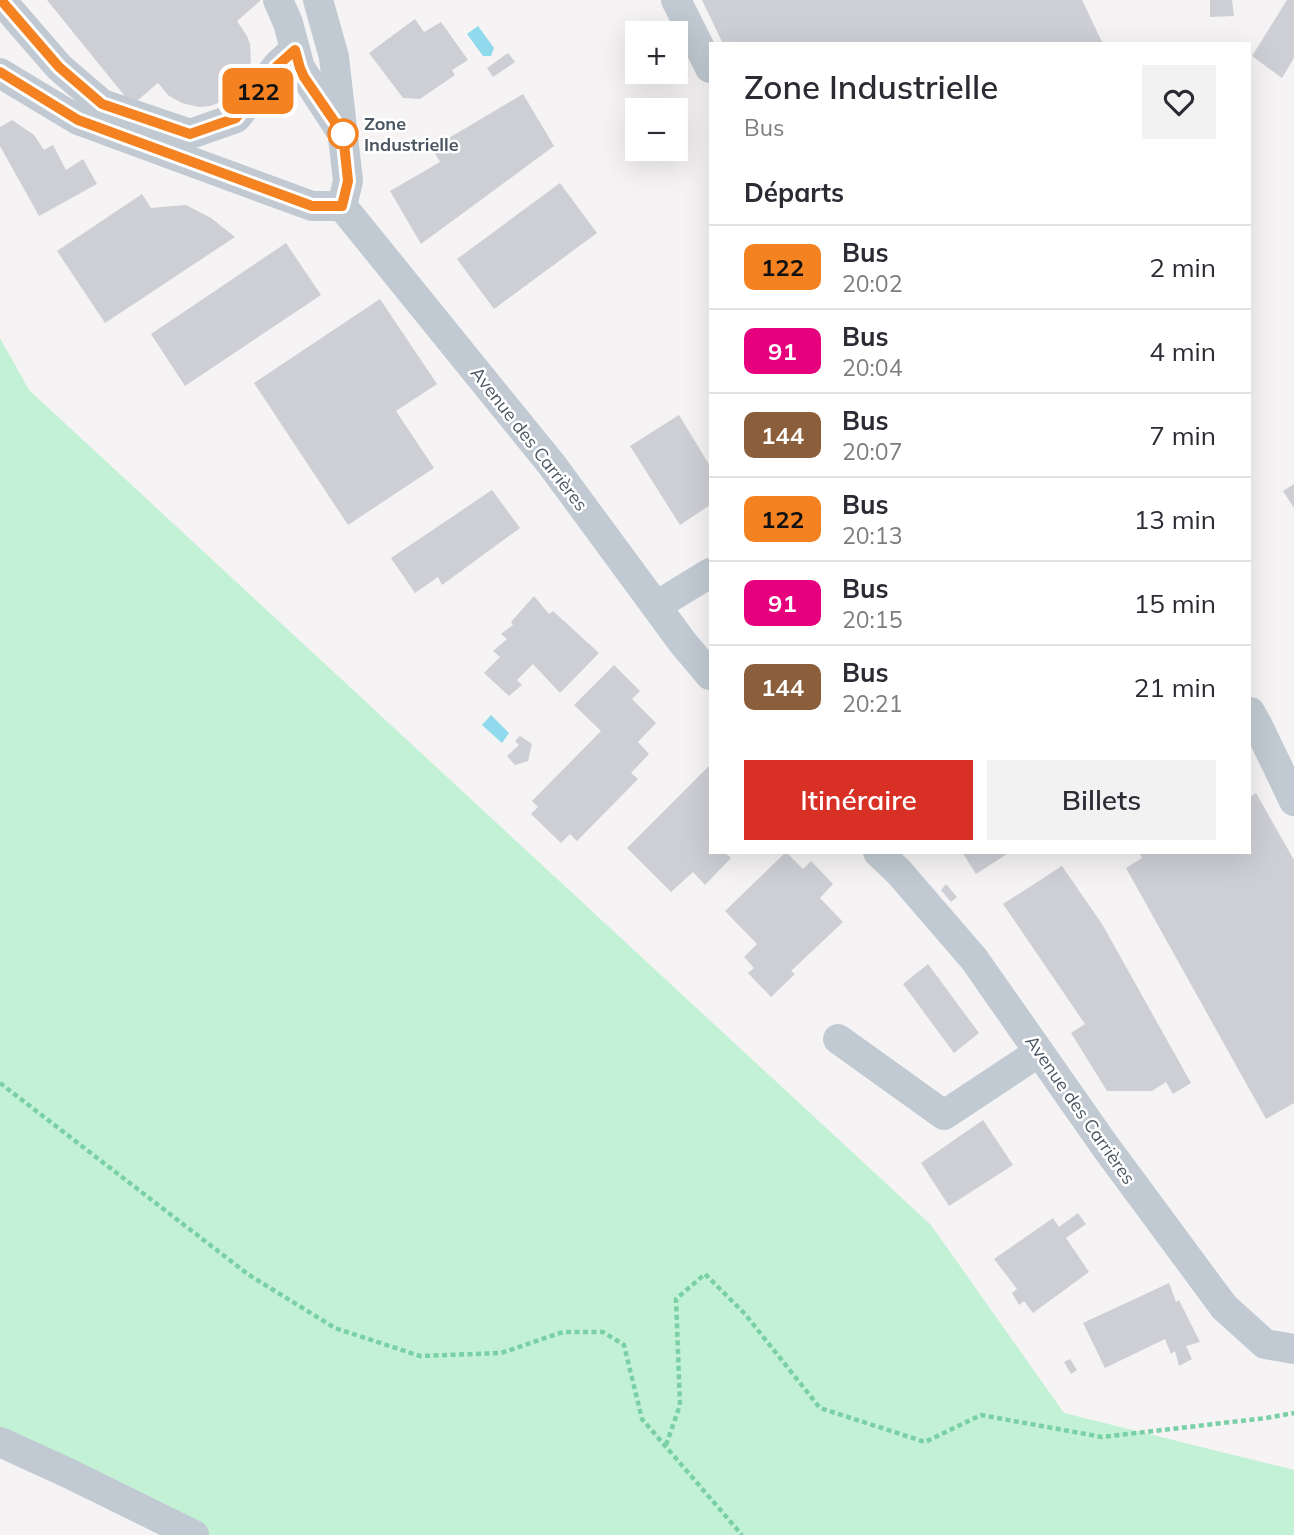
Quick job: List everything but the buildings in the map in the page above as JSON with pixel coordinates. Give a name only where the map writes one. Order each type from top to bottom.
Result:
[{"type":"street","points":[[1,0],[59,67],[102,104],[190,134],[236,118],[277,66],[295,50]]},
{"type":"street","points":[[278,0],[288,23],[304,77],[343,134]]},
{"type":"street","points":[[0,72],[78,120],[312,206],[342,206],[348,181],[343,134],[334,57],[318,0]]},
{"type":"street","points":[[676,0],[709,66]]},
{"type":"street","name":"Avenue des Carrières","points":[[342,206],[552,465],[683,643],[709,674]]},
{"type":"street","points":[[656,606],[709,574]]},
{"type":"street","points":[[1251,714],[1294,801]]},
{"type":"street","name":"Avenue des Carrières","points":[[880,854],[974,959],[1105,1146],[1224,1307],[1265,1344],[1294,1349]]},
{"type":"street","points":[[838,1039],[944,1115],[1039,1052]]},
{"type":"street","points":[[0,1442],[194,1535]]},
{"type":"path","points":[[0,1083],[250,1275],[335,1328],[420,1356],[500,1353],[563,1332],[603,1332],[624,1345],[642,1419],[742,1535]]},
{"type":"path","points":[[666,1446],[680,1405],[676,1299],[705,1274],[745,1314],[820,1408],[925,1442],[981,1415],[1102,1437],[1294,1413]]},
{"type":"green space","points":[[0,338],[29,390],[931,1225],[1064,1413],[1294,1470],[1294,1535],[192,1535],[0,1457]]},
{"type":"water","points":[[478,26],[494,48],[491,56],[483,56],[467,34]]},
{"type":"water","points":[[491,715],[509,733],[502,743],[482,725]]},
{"type":"bus line","name":"122","points":[[0,72],[78,120],[312,206],[342,206],[348,181],[343,134],[304,77],[295,50],[277,66],[236,118],[190,134],[102,104],[59,67],[1,0]]},
{"type":"place","name":"Zone Industrielle","points":[[343,134]]}]
